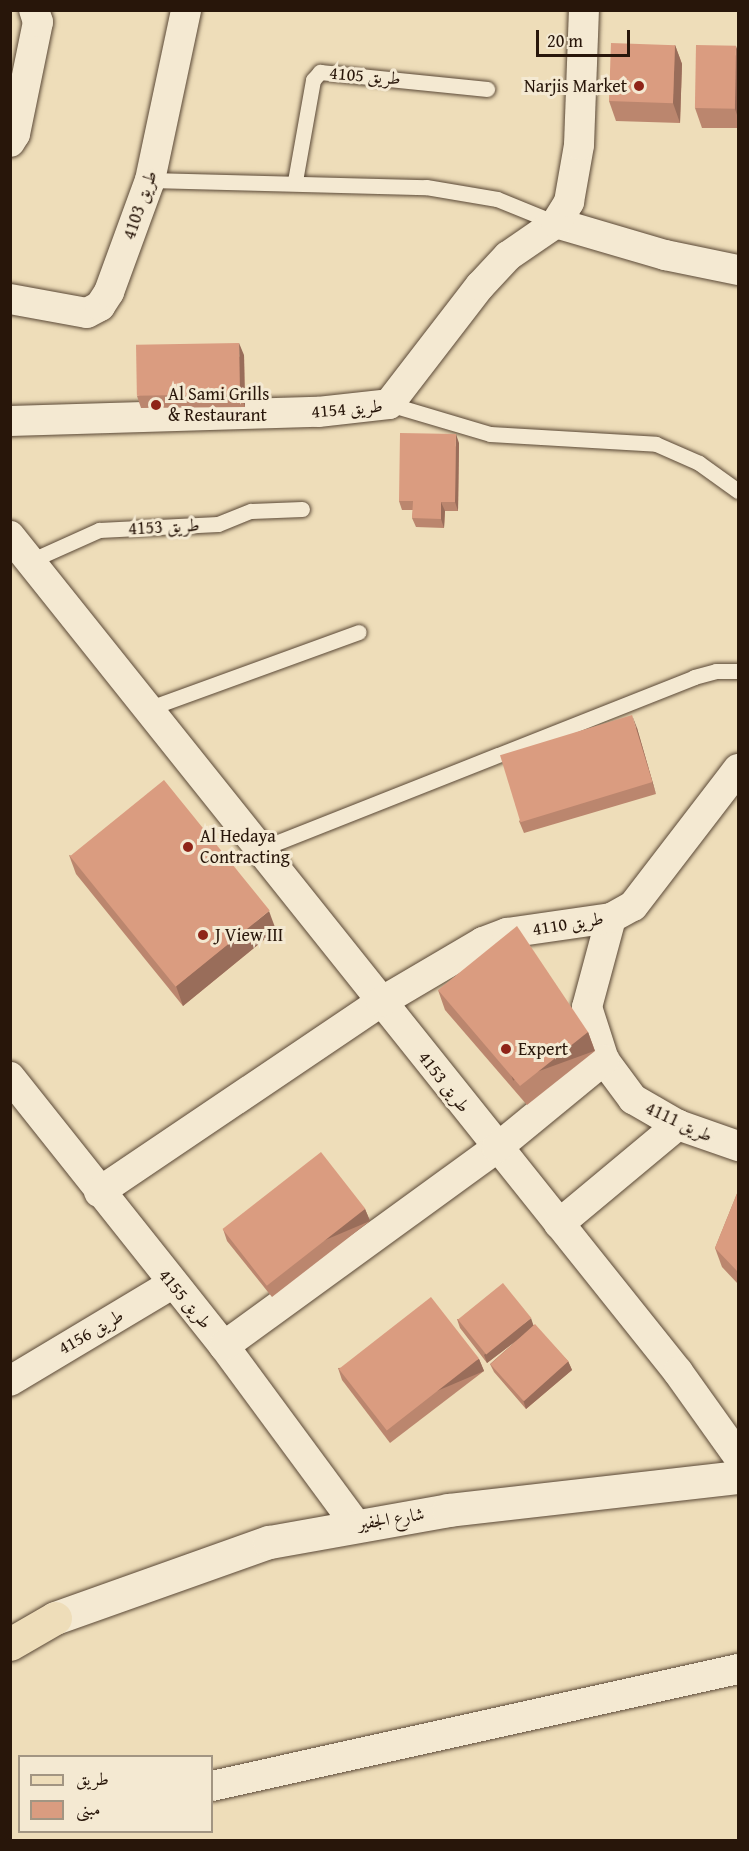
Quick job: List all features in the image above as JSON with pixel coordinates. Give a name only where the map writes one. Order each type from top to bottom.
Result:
[{"type":"main road","points":[[10,1626],[55,1617]]},
{"type":"main road","points":[[10,1644],[55,1617]]},
{"type":"street","points":[[10,142],[38,22],[34,10]]},
{"type":"street","name":"طريق 4103","points":[[10,299],[87,312],[100,306],[109,292],[150,180],[186,10]]},
{"type":"street","points":[[389,404],[480,286],[508,256],[556,223],[569,202],[576,174],[584,10]]},
{"type":"street","points":[[556,223],[665,255],[738,270]]},
{"type":"street","name":"طريق 4154","points":[[10,421],[318,412],[389,404]]},
{"type":"street","name":"طريق 4153","points":[[10,536],[20,567],[150,708],[258,850],[712,1416],[738,1456]]},
{"type":"street","name":"طريق 4110","points":[[99,1192],[381,1002],[483,942],[507,933],[611,918],[633,906],[738,770]]},
{"type":"street","name":"طريق 4111","points":[[611,918],[587,1007],[604,1060],[633,1099],[678,1125],[736,1138]]},
{"type":"street","points":[[224,1346],[496,1148],[604,1060]]},
{"type":"street","name":"طريق 4155","points":[[10,1077],[172,1284],[224,1346],[355,1524]]},
{"type":"street","points":[[559,1224],[678,1125]]},
{"type":"street","name":"طريق 4156","points":[[10,1381],[172,1284]]},
{"type":"street","name":"شارع الجفير","points":[[55,1617],[269,1542],[355,1524],[553,1496],[738,1477]]},
{"type":"street","points":[[213,1786],[738,1669]]},
{"type":"lane","name":"طريق 4105","points":[[295,181],[312,80],[320,72],[488,88]]},
{"type":"lane","points":[[150,180],[295,181],[456,190],[496,199],[556,223]]},
{"type":"lane","name":"طريق 4154","points":[[389,404],[490,434],[656,444],[699,463],[738,491]]},
{"type":"lane","name":"طريق 4153","points":[[20,567],[99,530],[218,524],[251,511],[302,508]]},
{"type":"lane","points":[[150,708],[359,632]]},
{"type":"lane","points":[[258,850],[694,677],[716,671],[738,671]]},
{"type":"building","points":[[611,43],[675,45],[673,103],[609,101]]},
{"type":"building","points":[[696,45],[736,46],[735,109],[695,108]]},
{"type":"building","points":[[239,343],[240,394],[137,396],[136,345]]},
{"type":"building","points":[[400,433],[456,434],[455,502],[441,502],[441,519],[412,518],[413,501],[399,501]]},
{"type":"building","points":[[632,715],[652,782],[520,822],[500,755]]},
{"type":"building","points":[[164,780],[270,911],[176,987],[70,856]]},
{"type":"building","points":[[517,926],[588,1032],[520,1086],[438,990]]},
{"type":"building","points":[[321,1152],[365,1209],[267,1286],[222,1229]]},
{"type":"building","points":[[738,1191],[738,1272],[715,1248]]},
{"type":"building","points":[[503,1283],[531,1318],[486,1354],[458,1320]]},
{"type":"building","points":[[431,1297],[479,1358],[387,1430],[339,1369]]},
{"type":"building","points":[[535,1324],[568,1361],[524,1401],[490,1364]]},
{"type":"place","name":"Narjis Market","points":[[639,86]]},
{"type":"place","name":"Al Sami Grills & Restaurant","points":[[156,405]]},
{"type":"place","name":"Al Hedaya Contracting","points":[[188,847]]},
{"type":"place","name":"J View III","points":[[203,935]]},
{"type":"place","name":"Expert","points":[[506,1049]]}]
